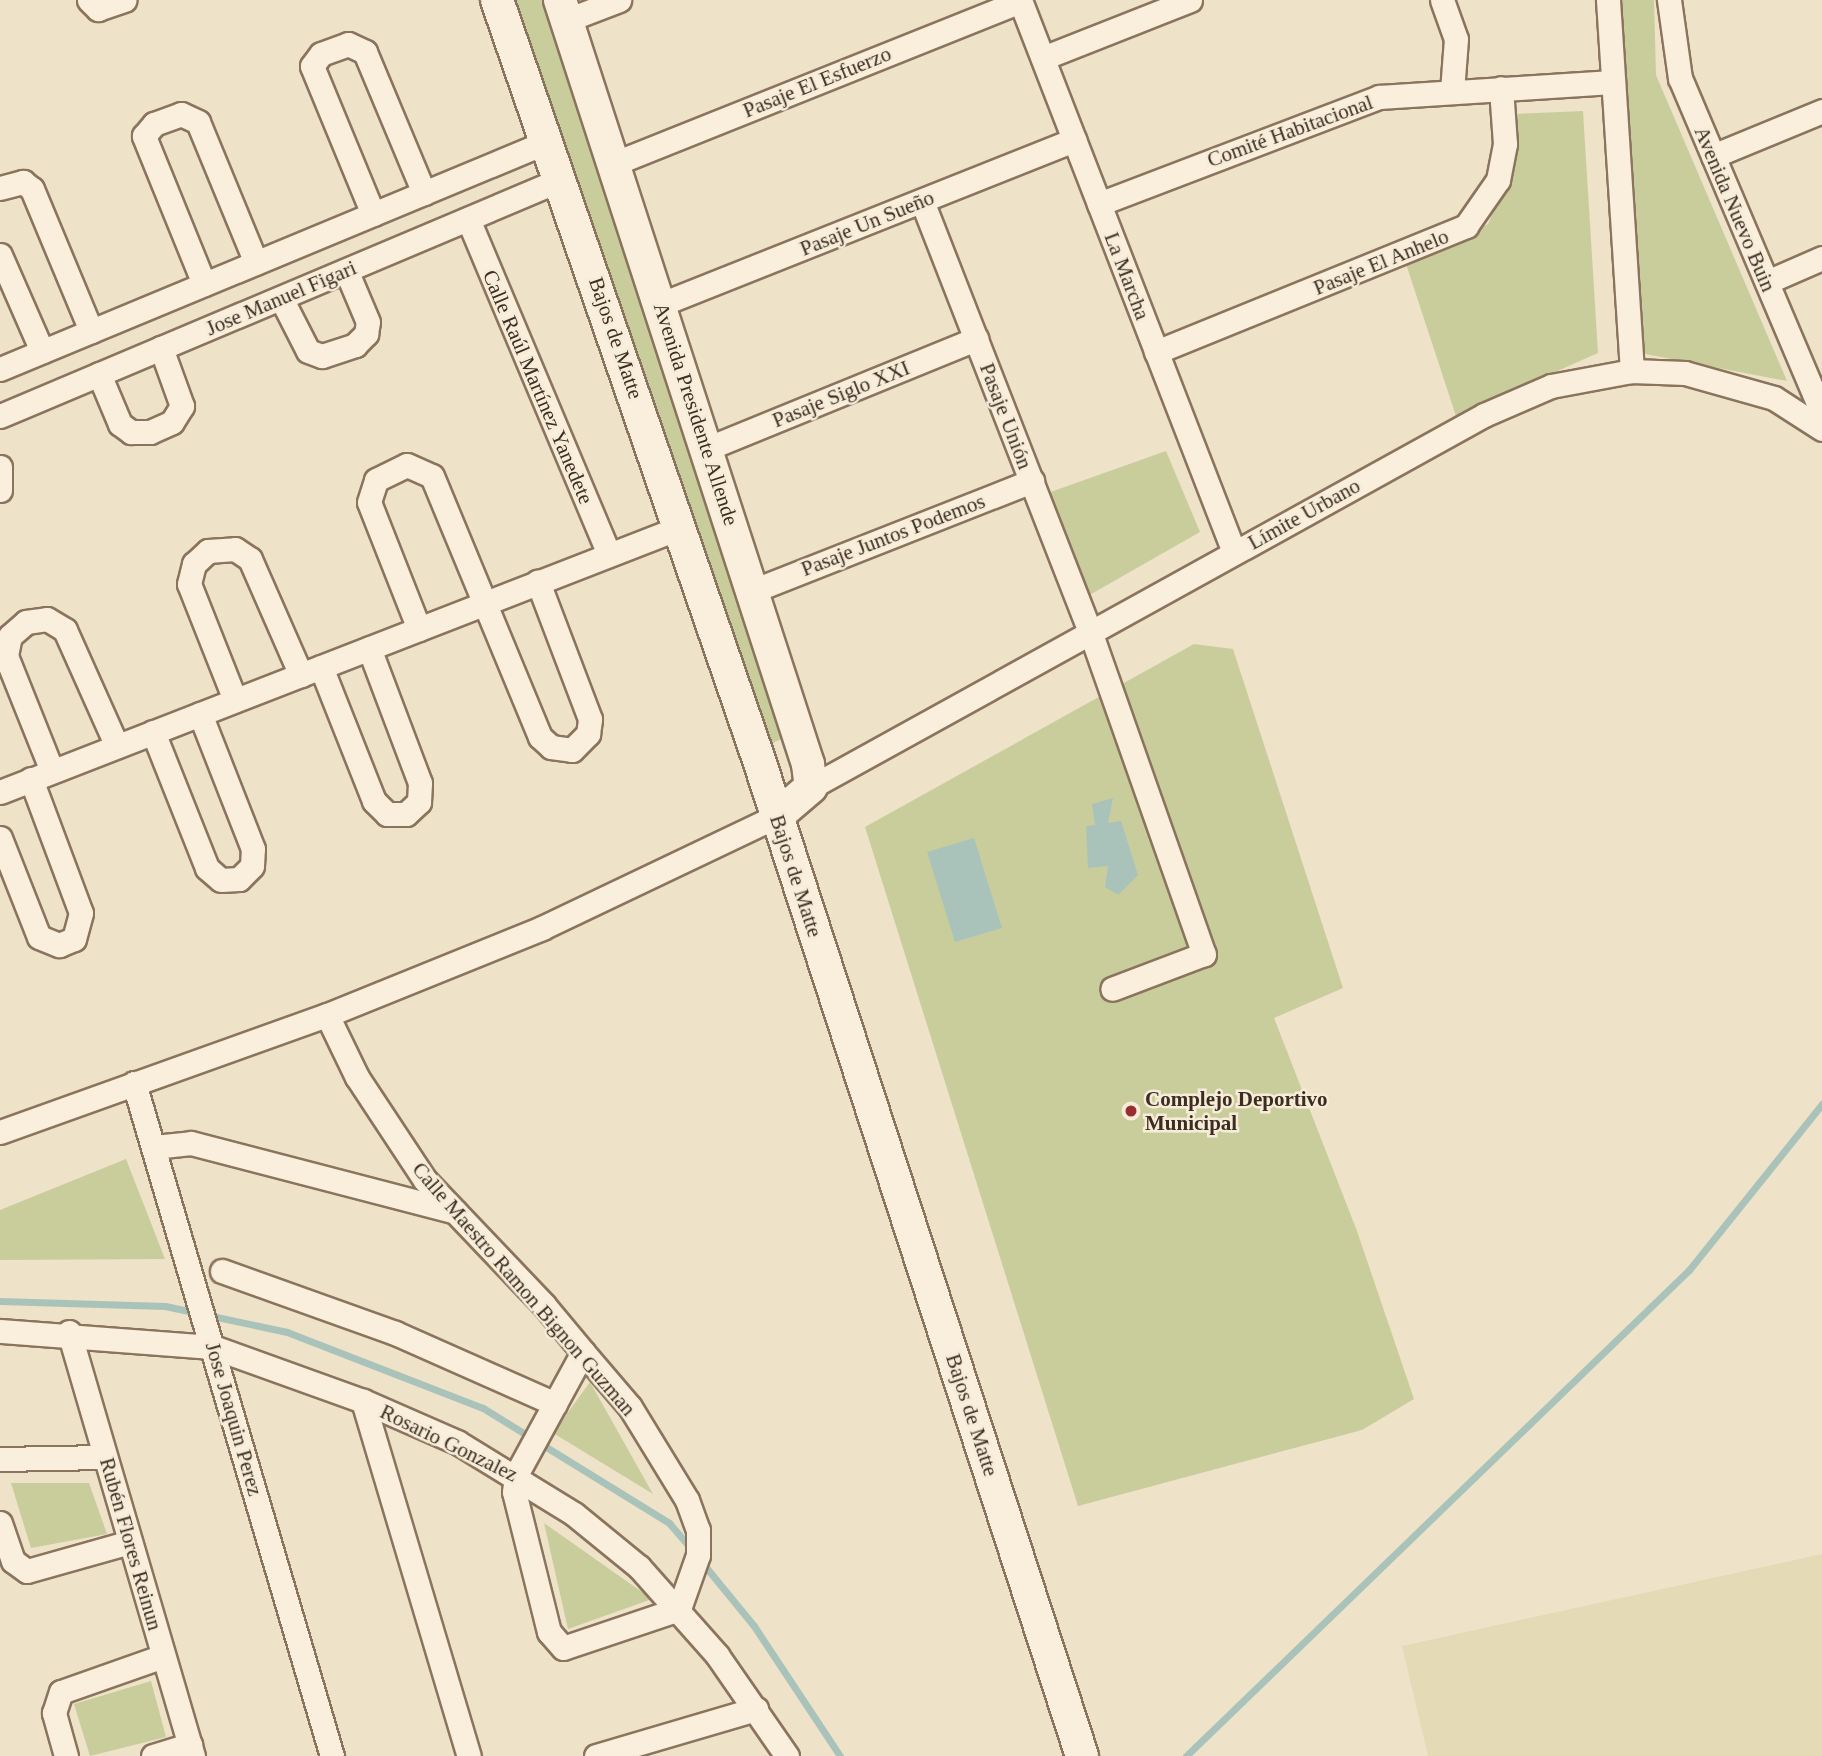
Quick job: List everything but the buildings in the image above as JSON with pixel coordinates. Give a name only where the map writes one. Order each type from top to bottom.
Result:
[{"type":"main road","name":"Bajos de Matte","points":[[497,0],[549,141],[681,527],[1082,1756]]},
{"type":"main road","name":"Avenida Presidente Allende","points":[[564,10],[706,449],[755,590],[811,787]]},
{"type":"main road","points":[[777,816],[811,787]]},
{"type":"street","points":[[89,0],[98,9],[124,0]]},
{"type":"street","points":[[564,10],[619,0]]},
{"type":"street","name":"La Marcha","points":[[1020,0],[1234,552]]},
{"type":"street","name":"Pasaje El Esfuerzo","points":[[613,164],[1020,0]]},
{"type":"street","points":[[1043,58],[1190,0]]},
{"type":"street","points":[[1443,0],[1456,39],[1452,91]]},
{"type":"street","points":[[1608,0],[1632,371]]},
{"type":"street","name":"Avenida Nuevo Buin","points":[[1669,0],[1677,70],[1821,405]]},
{"type":"street","points":[[373,214],[312,66],[321,54],[348,44],[366,51],[424,193]]},
{"type":"street","name":"Comité Habitacional","points":[[1099,204],[1364,101],[1452,91],[1613,82]]},
{"type":"street","name":"Pasaje El Anhelo","points":[[1156,352],[1466,226],[1498,180],[1505,144],[1501,88]]},
{"type":"street","points":[[1713,156],[1822,111]]},
{"type":"street","points":[[204,284],[144,136],[154,124],[181,114],[198,122],[256,263]]},
{"type":"street","name":"Pasaje Un Sueño","points":[[659,305],[1074,140]]},
{"type":"street","name":"Jose Manuel Figari","points":[[0,369],[549,141]]},
{"type":"street","name":"Jose Manuel Figari","points":[[0,416],[562,179]]},
{"type":"street","points":[[0,188],[23,183],[32,189],[91,331]]},
{"type":"street","name":"Pasaje Unión","points":[[922,201],[1090,631],[1204,954],[1112,989]]},
{"type":"street","name":"Calle Raúl Martínez Yanedete","points":[[468,219],[609,555]]},
{"type":"street","points":[[0,255],[42,351]]},
{"type":"street","points":[[1767,282],[1822,258]]},
{"type":"street","points":[[281,298],[308,351],[322,356],[355,345],[366,334],[368,322],[346,270]]},
{"type":"street","name":"Pasaje Siglo XXI","points":[[706,449],[976,339]]},
{"type":"street","points":[[99,374],[125,428],[137,434],[158,429],[177,418],[182,406],[161,348]]},
{"type":"street","name":"Límite Urbano","points":[[811,787],[1090,631],[1516,399],[1576,379],[1632,371],[1685,373],[1736,384],[1774,398],[1822,429]]},
{"type":"street","points":[[419,629],[369,502],[376,480],[401,467],[414,465],[432,476],[487,603],[540,737],[551,747],[572,750],[588,734],[590,719],[538,582]]},
{"type":"street","points":[[0,467],[0,490]]},
{"type":"street","name":"Pasaje Juntos Podemos","points":[[755,590],[1032,481]]},
{"type":"street","points":[[0,792],[681,527]]},
{"type":"street","points":[[235,700],[189,584],[194,564],[208,551],[235,549],[250,559],[311,671],[374,801],[387,814],[406,814],[419,802],[420,783],[369,648]]},
{"type":"street","points":[[0,838],[39,937],[59,946],[75,939],[80,913],[6,656],[10,636],[26,622],[47,619],[65,630],[117,746]]},
{"type":"street","points":[[153,732],[206,868],[221,880],[239,878],[252,866],[253,849],[200,714]]},
{"type":"street","points":[[0,1132],[327,1015],[542,928],[777,816]]},
{"type":"street","name":"Calle Maestro Ramon Bignon Guzman","points":[[327,1015],[357,1077],[425,1180],[583,1352],[629,1407],[687,1500],[698,1530],[696,1561],[679,1609]]},
{"type":"street","name":"Jose Joaquin Perez","points":[[134,1083],[332,1756]]},
{"type":"street","points":[[154,1147],[191,1143],[455,1212]]},
{"type":"street","points":[[222,1271],[396,1333],[555,1404]]},
{"type":"street","name":"Rosario Gonzalez","points":[[0,1332],[69,1332],[213,1346],[363,1401],[516,1475],[614,1544],[679,1609],[756,1709],[787,1756]]},
{"type":"street","name":"Rubén Flores Reinun","points":[[69,1332],[191,1751]]},
{"type":"street","points":[[583,1352],[516,1475],[514,1492],[549,1632],[563,1648],[679,1609]]},
{"type":"street","points":[[363,1401],[469,1756]]},
{"type":"street","points":[[0,1459],[106,1457]]},
{"type":"street","points":[[0,1523],[13,1561],[27,1571],[130,1542]]},
{"type":"street","points":[[66,1756],[54,1713],[61,1692],[163,1656]]},
{"type":"street","points":[[596,1756],[756,1709]]},
{"type":"street","points":[[153,1756],[191,1751]]},
{"type":"shaded area","points":[[1822,1554],[1822,1756],[1428,1756],[1402,1646]]},
{"type":"green space","points":[[508,0],[551,0],[790,735],[766,746]]},
{"type":"green space","points":[[1619,0],[1654,0],[1656,75],[1787,381],[1640,353]]},
{"type":"green space","points":[[1583,111],[1598,353],[1456,416],[1406,264],[1488,224],[1510,173],[1514,114]]},
{"type":"green space","points":[[1166,451],[1200,532],[1086,597],[1045,494]]},
{"type":"green space","name":"Complejo Deportivo Municipal","points":[[1194,644],[1233,649],[1343,988],[1274,1018],[1357,1231],[1414,1399],[1362,1430],[1078,1506],[865,827]]},
{"type":"green space","points":[[126,1159],[165,1259],[0,1260],[0,1210]]},
{"type":"green space","points":[[590,1382],[653,1494],[553,1433]]},
{"type":"green space","points":[[11,1483],[89,1483],[107,1534],[31,1548]]},
{"type":"green space","points":[[544,1523],[652,1599],[568,1629]]},
{"type":"green space","points":[[151,1681],[166,1737],[90,1756],[74,1704]]},
{"type":"water","points":[[1113,798],[1108,823],[1121,821],[1138,875],[1118,895],[1105,887],[1108,866],[1088,868],[1086,826],[1095,825],[1092,804]]},
{"type":"water","points":[[974,838],[1002,928],[955,942],[927,852]]},
{"type":"waterway","points":[[1186,1756],[1689,1270],[1822,1104]]},
{"type":"waterway","points":[[0,1301],[165,1306],[287,1332],[483,1408],[669,1523],[693,1551]]},
{"type":"waterway","points":[[700,1560],[754,1626],[840,1756]]},
{"type":"place","name":"Complejo Deportivo Municipal","points":[[1131,1111]]}]
